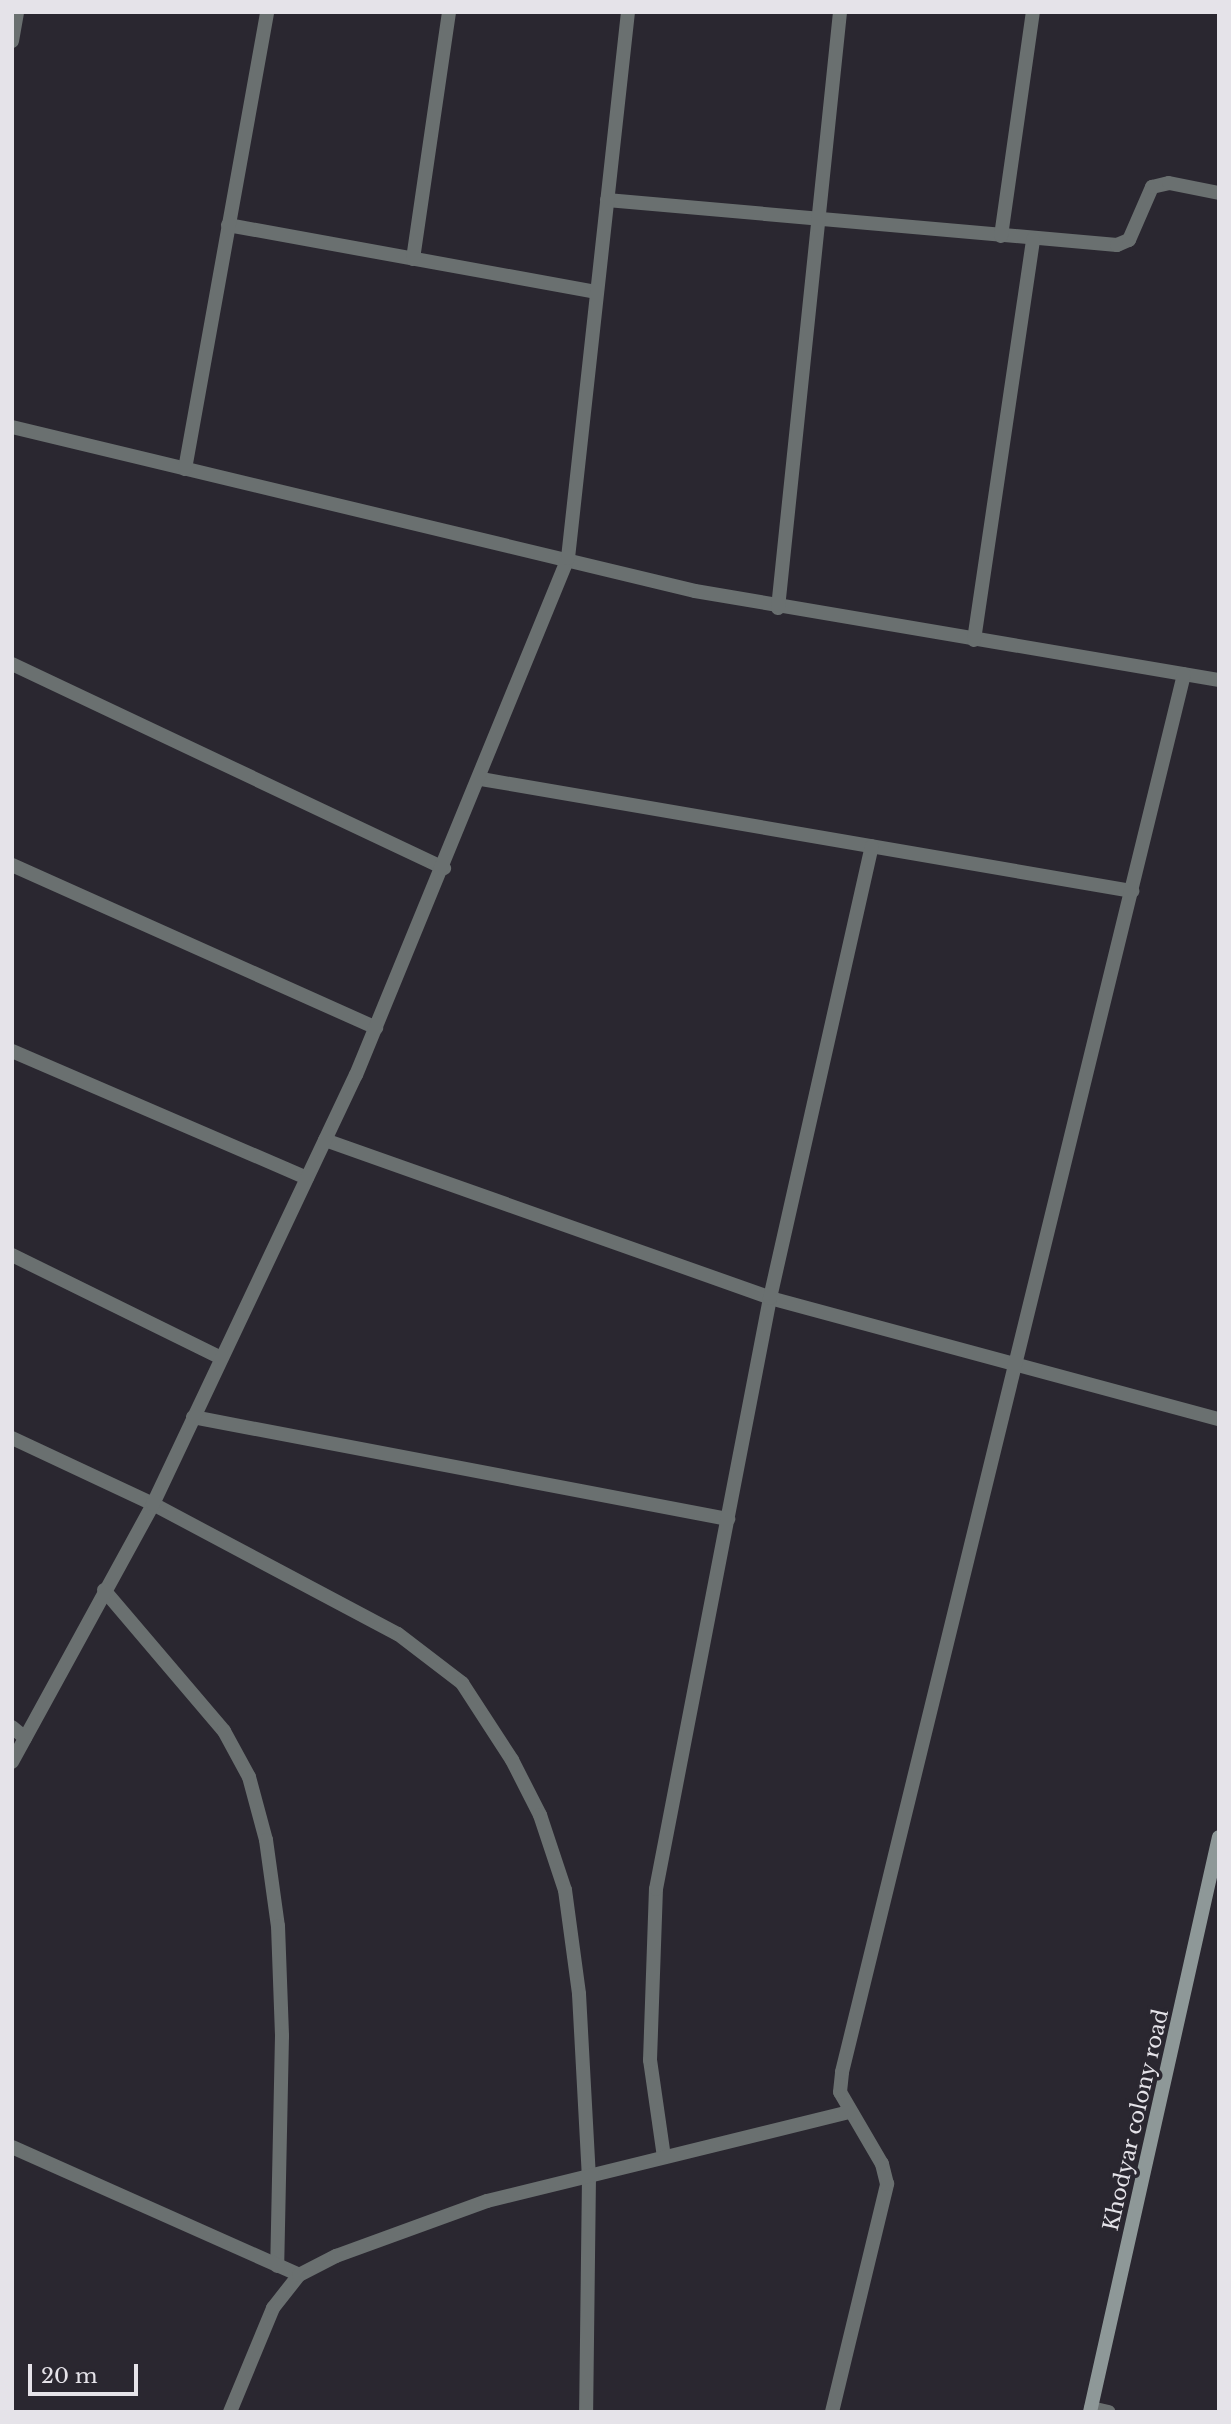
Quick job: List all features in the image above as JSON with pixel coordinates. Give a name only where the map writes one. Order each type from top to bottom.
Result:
[{"type":"street","points":[[12,40],[17,12]]},
{"type":"street","points":[[185,469],[267,12]]},
{"type":"street","points":[[413,259],[449,12]]},
{"type":"street","points":[[12,1762],[153,1504],[219,1357],[325,1140],[444,868],[568,558],[628,12]]},
{"type":"street","points":[[778,608],[840,12]]},
{"type":"street","points":[[1001,236],[1033,12]]},
{"type":"street","points":[[607,200],[818,222],[1117,245],[1129,240],[1152,187],[1169,183],[1219,193]]},
{"type":"street","points":[[228,225],[597,292]]},
{"type":"street","points":[[974,640],[1034,239]]},
{"type":"street","points":[[12,428],[778,608],[1219,680]]},
{"type":"street","points":[[12,664],[444,868]]},
{"type":"street","points":[[832,2412],[887,2184],[882,2164],[849,2112],[841,2092],[842,2072],[1018,1365],[1184,674]]},
{"type":"street","points":[[481,779],[1132,891]]},
{"type":"street","points":[[664,2157],[650,2060],[656,1889],[770,1298],[872,846]]},
{"type":"street","points":[[12,865],[376,1028]]},
{"type":"street","points":[[12,1051],[307,1178]]},
{"type":"street","points":[[325,1140],[770,1298],[1219,1419]]},
{"type":"street","points":[[12,1255],[219,1357]]},
{"type":"street","points":[[193,1417],[728,1519]]},
{"type":"street","points":[[12,1438],[153,1504],[398,1634],[462,1682],[469,1693],[540,1815],[565,1890],[579,1994],[589,2176],[586,2412]]},
{"type":"street","points":[[104,1590],[224,1731],[249,1777],[266,1840],[278,1926],[282,2036],[277,2266]]},
{"type":"street","points":[[12,1727],[25,1738]]},
{"type":"street","name":"Khodyar colony road","points":[[1090,2410],[1219,1838]]},
{"type":"street","points":[[230,2412],[272,2308],[299,2275],[336,2256],[488,2201],[849,2112]]},
{"type":"street","points":[[12,2147],[299,2275]]},
{"type":"street","points":[[1090,2410],[1109,2412]]}]
